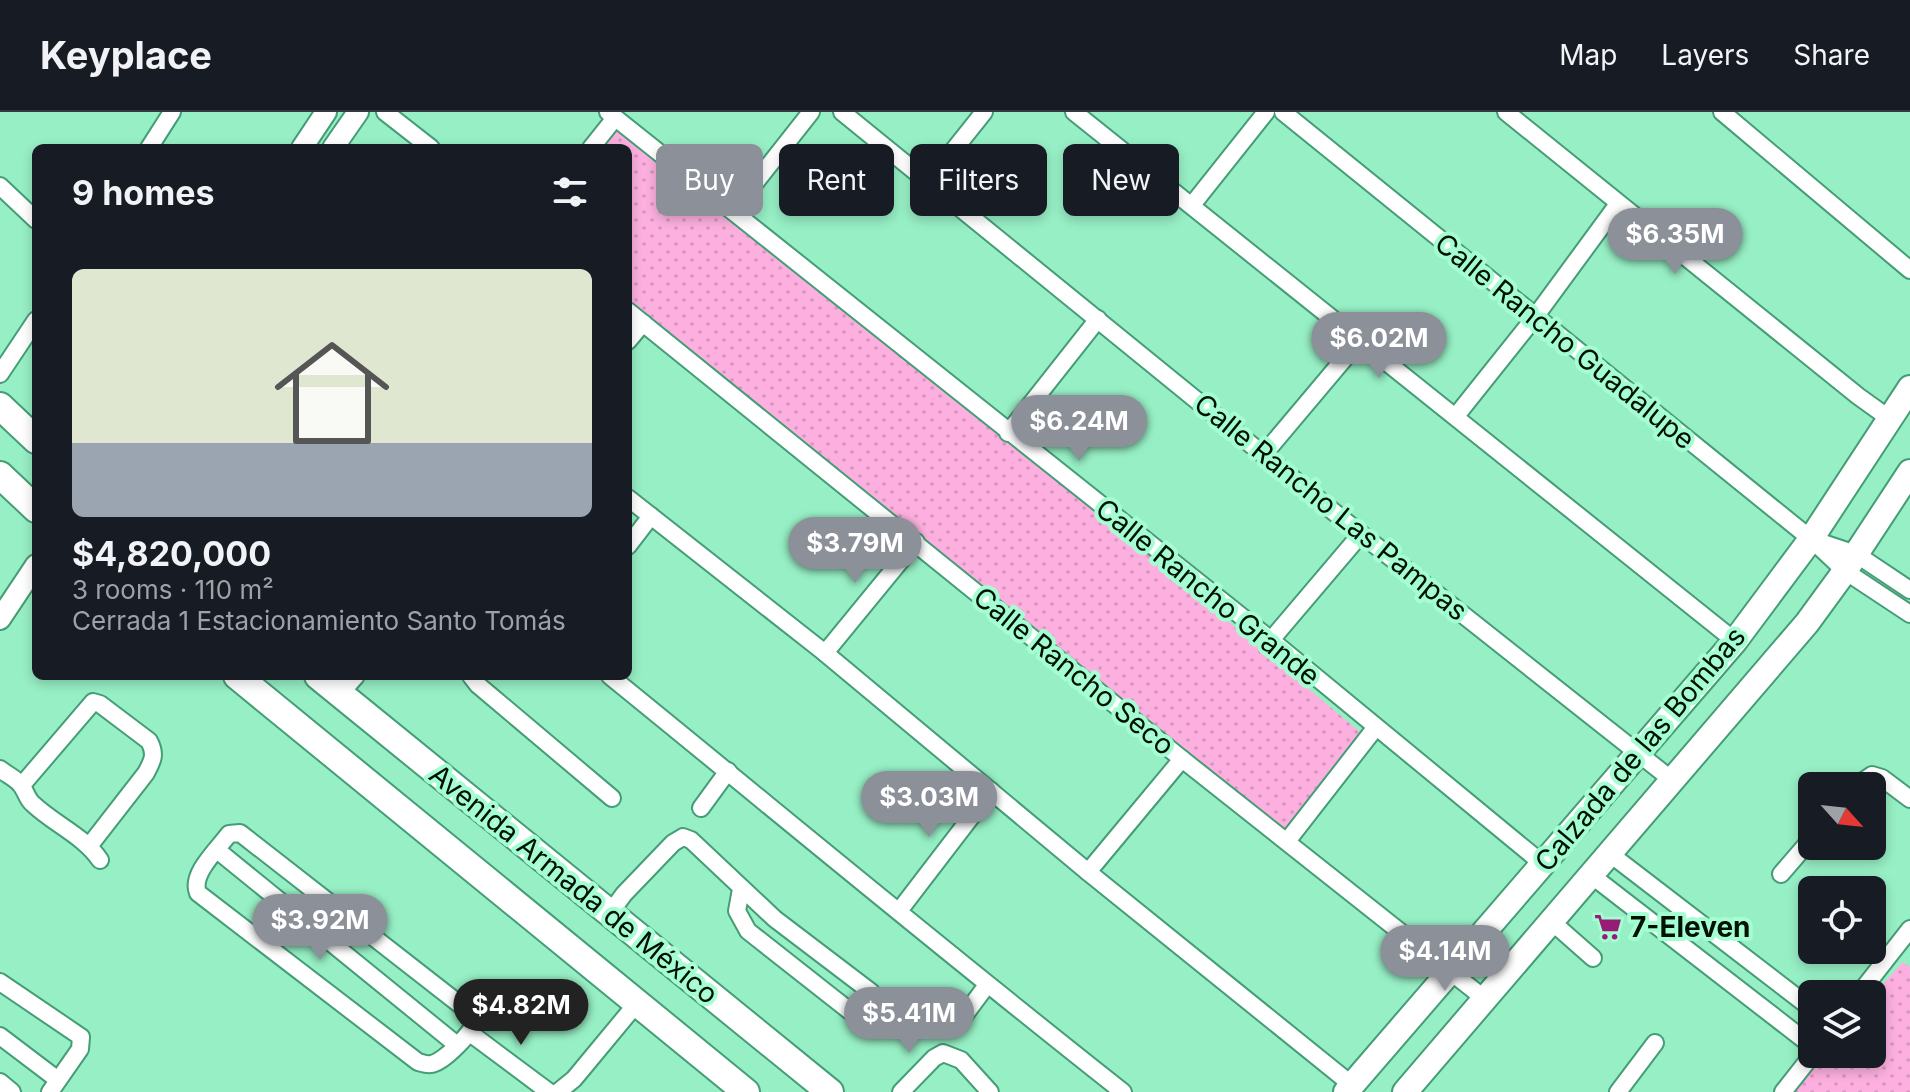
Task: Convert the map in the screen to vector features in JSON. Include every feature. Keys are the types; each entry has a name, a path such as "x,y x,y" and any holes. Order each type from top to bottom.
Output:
{"main road":[{"name":"Calzada de las Bombas","path":"1349,1089 1735,641 1811,539 1910,388"},
{"path":"0,406 32,436"},
{"name":"Calzada de las Bombas","path":"1405,1092 1807,623 1910,472"},
{"path":"0,475 32,505"},
{"name":"Avenida Armada de México","path":"242,680 746,1092"},
{"name":"Avenida Armada de México","path":"348,685 610,913 830,1092"}],"street":[{"path":"152,144 172,112"},
{"path":"310,144 326,112"},
{"path":"336,144 358,112"},
{"path":"385,112 426,144"},
{"path":"763,173 811,112"},
{"name":"Calle Rancho Las Pampas","path":"842,112 910,166"},
{"path":"958,144 984,112"},
{"path":"1074,112 1735,641"},
{"path":"1192,205 1266,112"},
{"name":"Calle Rancho Guadalupe","path":"1283,112 1811,539"},
{"path":"1506,112 1890,419"},
{"path":"1722,112 1910,270"},
{"path":"594,144 612,115"},
{"name":"Calle Rancho Grande","path":"612,115 656,150"},
{"path":"0,186 32,216"},
{"path":"1456,416 1535,317 1618,204"},
{"name":"Calle Rancho Grande","path":"739,216 1271,640 1543,864"},
{"name":"Calle Rancho Las Pampas","path":"972,216 1361,534 1672,780"},
{"name":"Calle Rancho Seco","path":"632,314 1182,759 1485,999"},
{"path":"1008,433 1098,319"},
{"path":"632,336 643,323"},
{"path":"0,374 32,326"},
{"path":"1264,454 1360,340"},
{"path":"632,501 825,653 1349,1089"},
{"path":"632,541 651,516"},
{"path":"1271,640 1361,534"},
{"path":"1811,539 1850,563 1910,590"},
{"path":"825,653 916,542"},
{"path":"1850,563 1910,614"},
{"path":"0,619 32,571"},
{"path":"474,680 612,798"},
{"path":"615,680 987,985 1123,1092"},
{"path":"0,769 22,785 25,796 36,807 95,852 146,773 154,750 149,741 93,702 22,785"},
{"path":"1288,840 1376,727"},
{"path":"1088,872 1182,759"},
{"path":"701,808 728,771"},
{"path":"1886,781 1910,799"},
{"path":"899,911 991,791"},
{"path":"229,834 244,835 472,1014 476,1020 470,1033 433,1064 418,1062 198,893 195,889 196,879 217,850 229,834"},
{"path":"610,913 624,894 673,843 683,837 697,843 775,919 871,992 878,1007 869,1019 851,1012 748,931 737,911 741,889"},
{"path":"217,850 457,1045"},
{"path":"1609,853 1798,998"},
{"path":"1781,874 1798,854"},
{"path":"1591,875 1798,1035"},
{"path":"1551,921 1593,958"},
{"path":"1870,980 1910,929"},
{"path":"1709,966 1727,944"},
{"path":"1896,947 1910,959"},
{"path":"0,982 81,1037 80,1049 54,1086 0,1036"},
{"path":"958,1024 987,985"},
{"path":"558,1092 574,1079 637,1003"},
{"path":"470,1033 549,1092"},
{"path":"1618,1092 1655,1043"},
{"path":"901,1092 934,1058 943,1053 961,1060 990,1092"},
{"path":"1783,1092 1802,1068"},
{"path":"0,1082 12,1092"}],"shaded area":[{"path":"618,130 656,160 656,216 727,216 1006,435 1372,742 1294,840 632,306 632,144 606,144"},
{"path":"1903,962 1910,967 1910,1092 1793,1092 1811,1068 1886,1068 1886,981"}],"place":[{"name":"7-Eleven","path":"1608,927"}]}
